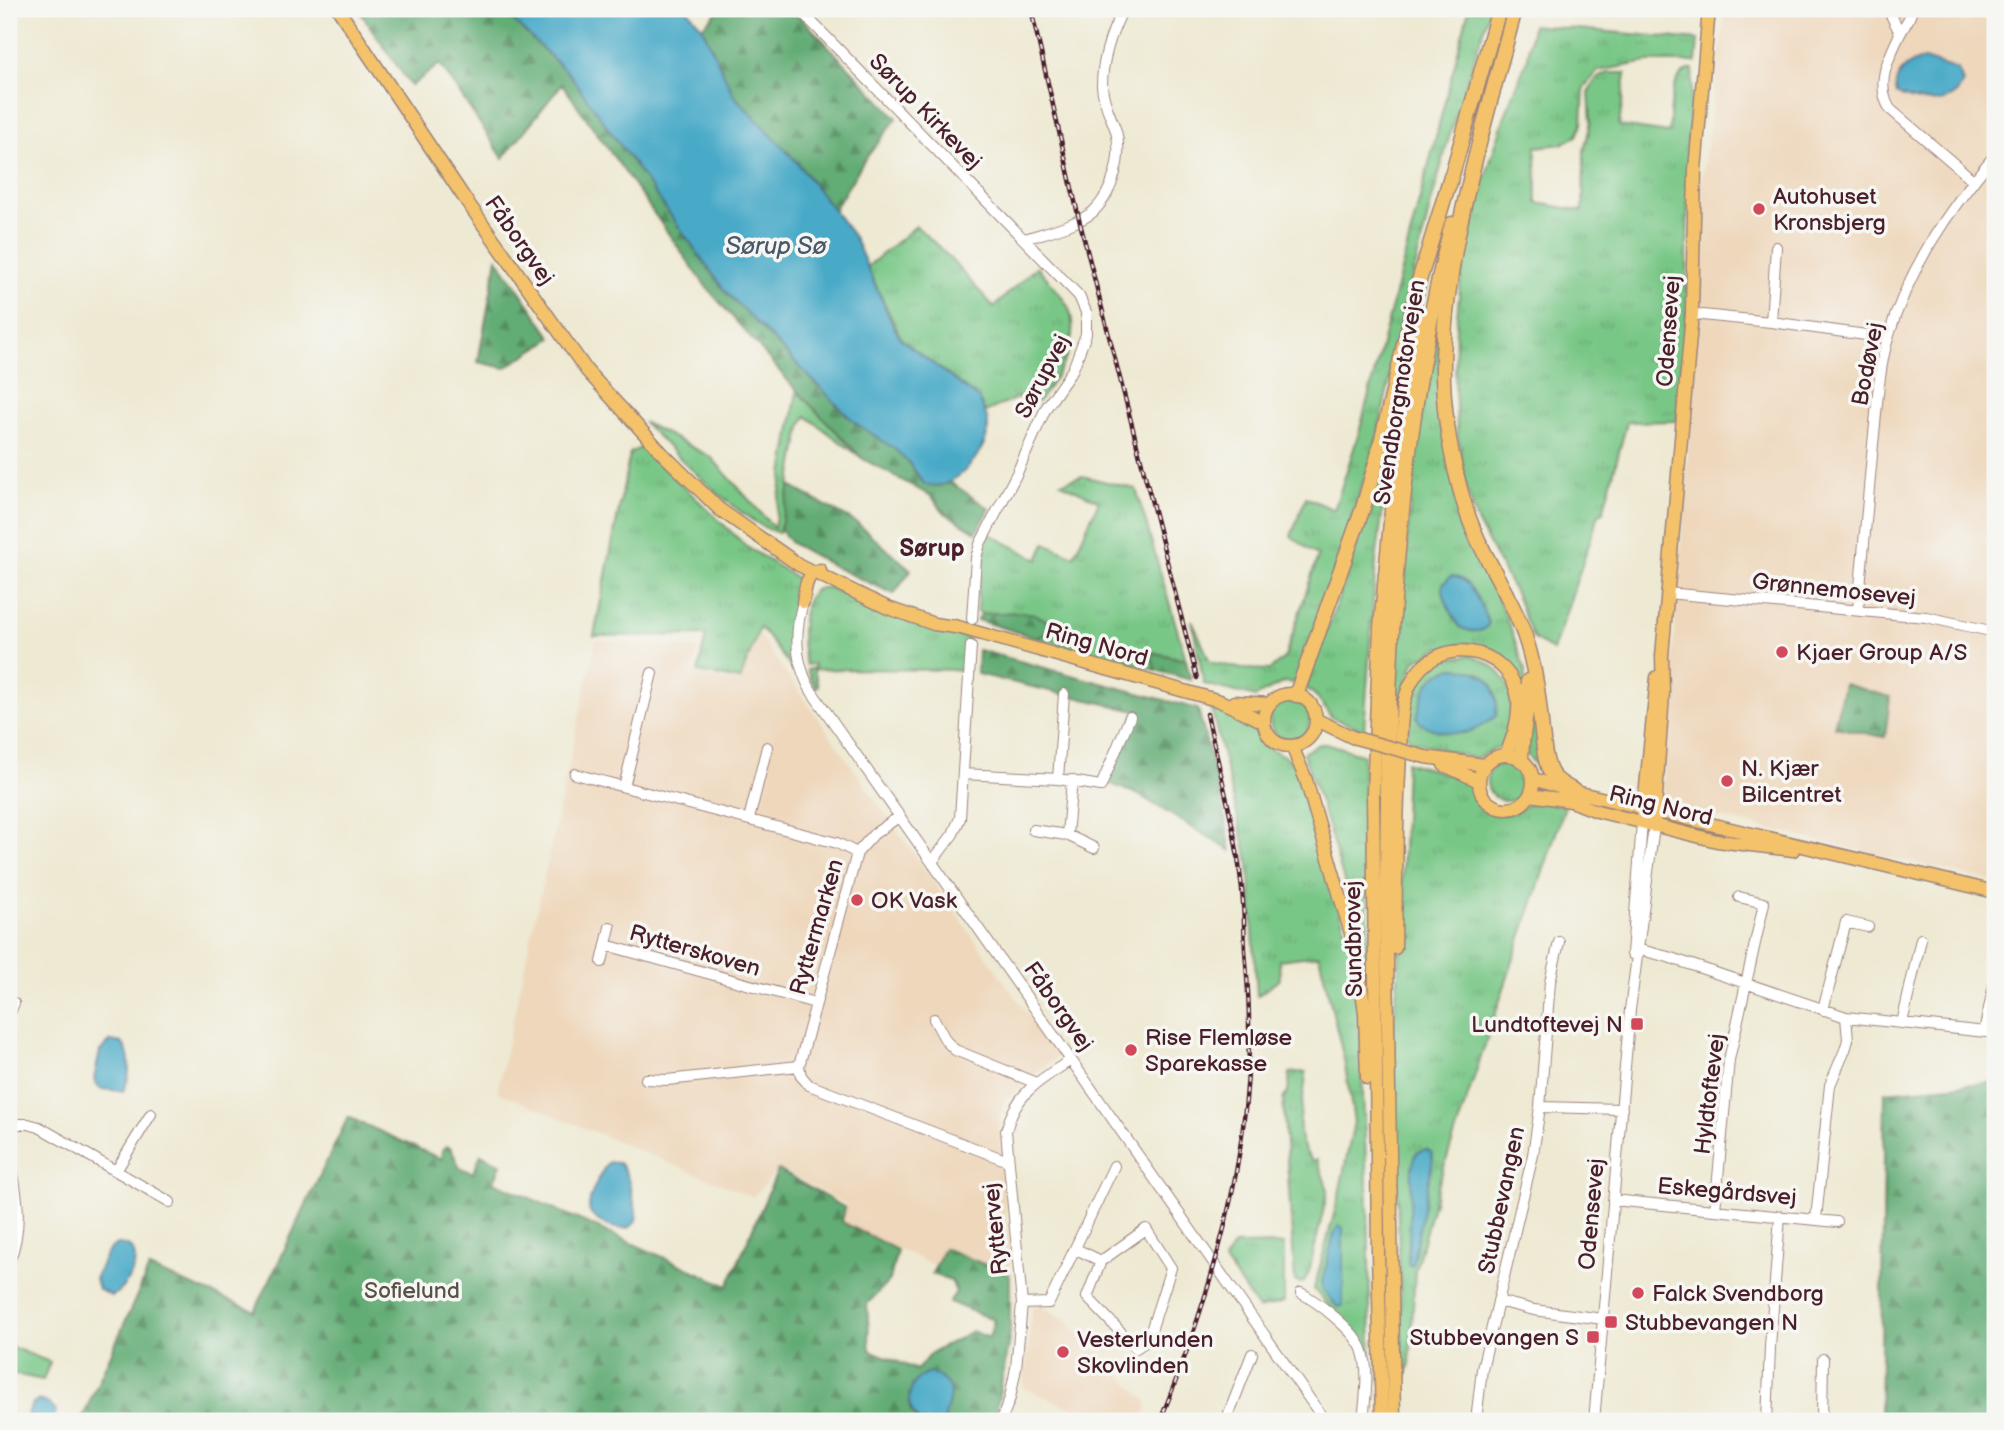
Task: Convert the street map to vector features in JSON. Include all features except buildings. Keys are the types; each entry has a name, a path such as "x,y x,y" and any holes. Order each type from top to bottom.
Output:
{"highway":[{"name":"Svendborgmotorvejen","path":"1396,458 1418,325 1451,176 1499,9"},
{"name":"Svendborgmotorvejen","path":"1387,792 1387,716 1399,546 1418,399 1447,244 1479,121 1514,9"},
{"path":"1514,9 1454,258 1444,340 1445,412 1453,464 1473,531 1518,633 1526,665 1529,693 1521,760"},
{"path":"1296,695 1363,508 1378,456 1419,281 1451,176"},
{"path":"1493,573 1519,619 1528,643 1550,773 1574,797"}],"main road":[{"name":"Fåborgvej","path":"338,9 463,196 587,371 634,425 747,537 806,576 816,575"},
{"name":"Odensevej","path":"1649,816 1663,693 1662,656 1692,314 1695,170 1709,9"},
{"name":"Sundbrovej","path":"1382,1421 1373,794 1380,627 1396,458"},
{"name":"Fåborgvej","path":"689,478 816,575"},
{"path":"803,602 816,575"},
{"name":"Ring Nord","path":"816,575 961,628 1220,701 1269,704"},
{"path":"1388,1010 1394,979 1402,723 1411,683 1429,661 1448,652 1473,651 1485,655 1503,669 1513,682 1518,704 1514,733 1506,755"},
{"name":"Odensevej","path":"1649,816 1651,724 1654,692 1662,656"},
{"path":"1296,695 1310,704 1315,726 1305,742 1292,746 1283,745 1267,732 1265,713 1269,704 1280,696 1296,695"},
{"name":"Ring Nord","path":"1220,701 1264,722"},
{"path":"1315,726 1424,757 1479,781"},
{"path":"1292,746 1306,780 1357,954 1365,1013 1378,1253"},
{"path":"1506,755 1521,760 1527,765 1533,779 1531,795 1519,807 1495,807 1483,796 1479,781 1485,765 1499,756 1506,755"},
{"path":"1424,757 1485,765"},
{"name":"Ring Nord","path":"1533,779 1574,797 1649,816 1740,845 1825,853"},
{"name":"Sundbrovej","path":"1387,792 1394,1421"},
{"name":"Ring Nord","path":"1531,795 1574,797"},
{"name":"Ring Nord","path":"1649,816 1744,832 1995,892"}],"street":[{"name":"Sørup Kirkevej","path":"799,9 1025,239"},
{"path":"1025,239 1093,212 1113,179 1119,146 1107,111 1102,85 1110,43 1123,9"},
{"path":"1891,9 1891,15 1900,33"},
{"path":"1912,9 1884,74 1884,99 1890,109 1973,180"},
{"name":"Bodøvej","path":"1858,609 1880,380 1888,338 1925,251 1973,180 1995,155"},
{"name":"Sørupvej","path":"972,619 976,558 980,544 1017,473 1046,408 1073,369 1086,334 1086,312 1079,296 1025,239"},
{"path":"1771,322 1776,247"},
{"path":"1692,314 1888,338"},
{"name":"Grønnemosevej","path":"1667,593 1926,617 1995,632"},
{"name":"Fåborgvej","path":"803,602 797,626 797,644 807,681 1325,1421"},
{"path":"932,862 953,834 960,818 971,646"},
{"path":"624,787 652,673"},
{"path":"1058,779 1064,694"},
{"path":"963,774 1072,780 1101,786 1130,717"},
{"path":"749,819 767,747"},
{"path":"575,774 837,843 858,853"},
{"path":"1067,835 1072,780"},
{"name":"Ryttermarken","path":"799,1066 858,853 874,834 900,816"},
{"name":"Odensevej","path":"1594,1421 1622,1109 1629,995 1644,907 1649,816"},
{"name":"Odensevej","path":"1636,949 1649,816"},
{"path":"1033,830 1067,835 1094,848"},
{"name":"Hyldtoftevej","path":"1715,1210 1729,1060 1764,903 1739,897"},
{"path":"1823,1010 1846,922 1868,927"},
{"name":"Rytterskoven","path":"602,962 610,927"},
{"path":"1902,1023 1922,939"},
{"name":"Stubbevangen","path":"1476,1421 1482,1369 1533,1155 1540,1107 1550,982 1559,942"},
{"name":"Rytterskoven","path":"606,945 815,1003"},
{"path":"1636,949 1846,1017 1995,1033"},
{"path":"1984,1032 1995,980"},
{"path":"9,1015 14,1003"},
{"path":"1816,1219 1830,1085 1848,1040 1846,1017"},
{"path":"934,1019 946,1041 955,1050 1036,1083"},
{"name":"Ryttervej","path":"1001,1421 1010,1398 1016,1368 1022,1304 1006,1131 1011,1112 1019,1099 1036,1083 1070,1060"},
{"path":"646,1079 667,1080 799,1066 801,1076 809,1085 1008,1161"},
{"name":"Stubbevangen","path":"1540,1107 1622,1109"},
{"path":"116,1171 151,1114"},
{"path":"9,1124 39,1127 170,1202"},
{"path":"9,1154 19,1201 19,1217 9,1262"},
{"path":"1022,1304 1049,1303 1114,1166"},
{"name":"Eskegårdsvej","path":"1613,1200 1838,1222"},
{"path":"1767,1421 1769,1347 1780,1216"},
{"path":"1146,1229 1171,1268 1148,1340 1136,1348 1087,1297 1101,1261 1146,1229"},
{"path":"1076,1249 1101,1261"},
{"path":"1301,1293 1317,1302 1340,1322 1361,1346 1366,1364 1363,1421"},
{"name":"Stubbevangen","path":"1498,1301 1534,1310 1603,1319"},
{"path":"1226,1421 1252,1354"},
{"path":"1822,1421 1823,1359"}],"shaded area":[{"path":"1726,9 1995,9 1995,882 1662,804 1699,305 1701,188"},
{"path":"759,635 1057,1056 1005,1100 999,1117 1010,1276 945,1246 933,1265 844,1223 847,1205 779,1168 753,1197 497,1092 596,640 698,649 692,674 740,683"},
{"name":"Vesterlunden Skovlinden","path":"1033,1306 1041,1306 1063,1318 1146,1400 1147,1408 1141,1421 1100,1421 1023,1387"}],"green space":[{"path":"358,9 501,9 570,75 725,291 854,422 895,449 909,463 918,478 938,486 950,482 990,509 976,532 945,513 931,496 863,459 797,391 707,288 562,84 503,158 440,64 411,86"},
{"path":"720,9 793,9 897,118 863,162 834,210 794,159 734,96 702,27"},
{"path":"1469,9 1490,9 1449,137 1430,207 1377,439 1322,610 1294,683 1284,682 1255,697 1204,684 1192,620 1210,662 1242,669 1270,670 1285,657 1318,556 1291,536 1306,497 1334,510 1359,433"},
{"path":"1532,25 1698,40 1696,62 1647,62 1598,71 1584,87 1582,124 1577,136 1561,144 1536,147 1537,203 1583,211 1584,151 1591,122 1589,91 1594,82 1609,73 1626,73 1619,126 1669,133 1675,86 1685,72 1693,69 1688,138 1687,307 1677,421 1627,422 1603,512 1599,514 1553,651 1533,638 1516,595 1477,521 1466,487 1457,432 1455,382 1461,275 1481,190 1528,57"},
{"path":"916,226 994,307 1037,266 1064,300 1070,311 1072,324 1069,348 1059,371 1038,402 1019,397 985,412 978,398 902,340 867,267"},
{"path":"497,258 552,338 505,368 478,362"},
{"path":"1438,310 1441,311 1439,362 1470,538 1510,626 1525,671 1525,700 1518,679 1502,658 1468,643 1438,648 1414,662 1403,694 1394,736 1396,668 1414,461"},
{"path":"797,391 863,459 806,416 801,427 779,533 763,527 727,501 643,422 711,457 774,528"},
{"path":"1395,417 1376,561 1364,730 1332,718 1315,695 1306,688 1376,495"},
{"path":"642,447 747,547 800,580 792,626 796,674 760,627 740,680 698,672 706,635 594,636 630,453"},
{"path":"1082,476 1136,489 1186,660 1152,652 1155,670 1036,638 1060,628 1023,612 982,614 977,611 980,553 988,533 1038,560 1045,543 1074,556 1099,501 1061,483"},
{"path":"790,486 857,523 911,570 894,594 791,543 780,529"},
{"path":"828,587 893,615 969,639 967,670 814,669 818,686 815,688 807,670 814,668 814,664 806,665 804,657 802,624 811,594 817,589"},
{"path":"982,614 1035,614 1060,628 1036,638 977,620"},
{"path":"978,650 1198,709 1222,802 1231,851 1137,794 1108,783 1136,711 977,674"},
{"path":"1151,652 1186,660 1191,680 1155,670"},
{"path":"1470,655 1485,661 1496,670 1509,691 1510,717 1502,746 1475,759 1409,740 1409,709 1419,679 1437,662"},
{"path":"1844,684 1890,697 1885,737 1834,727"},
{"path":"1533,697 1552,780 1541,776 1537,766 1527,755"},
{"path":"1290,700 1298,701 1304,706 1309,712 1309,728 1304,734 1298,739 1290,740 1282,739 1276,734 1271,728 1270,720 1271,712 1276,706 1282,701"},
{"path":"1211,707 1248,720 1263,745 1295,762 1346,933 1358,984 1368,1206 1371,1353 1314,1289 1338,1199 1354,1122 1344,1059 1319,955 1279,960 1280,979 1257,996 1249,864"},
{"path":"1319,744 1330,744 1363,755 1370,999 1342,874 1303,753"},
{"path":"1507,761 1515,762 1521,767 1526,773 1526,789 1521,795 1515,800 1507,801 1499,800 1493,795 1488,789 1487,781 1488,773 1493,767 1499,762"},
{"path":"1406,762 1473,782 1478,799 1496,813 1510,814 1535,801 1565,806 1440,1179 1415,1271 1410,1363 1403,1386 1394,1016 1399,965"},
{"path":"1306,1072 1300,1118 1301,1140 1312,1161 1317,1159 1328,1190 1309,1272 1301,1283 1295,1281 1283,1099 1288,1092 1290,1073"},
{"path":"1995,1082 1995,1421 1880,1421 1885,1092"},
{"name":"Sofielund","path":"348,1117 441,1159 442,1150 446,1146 451,1148 459,1167 473,1173 481,1154 501,1164 494,1182 728,1286 778,1170 845,1208 842,1222 897,1250 890,1280 867,1304 870,1350 917,1370 930,1354 972,1331 989,1338 994,1320 949,1302 956,1292 951,1280 932,1274 944,1248 1010,1275 1010,1334 992,1421 944,1421 950,1394 924,1374 912,1386 910,1410 919,1421 81,1421 149,1268 255,1311"},
{"path":"1284,1244 1284,1302 1258,1309 1224,1260 1234,1245"},
{"path":"9,1346 50,1362 43,1380 9,1373"}],"water":[{"name":"Sørup Sø","path":"501,9 687,9 702,27 734,96 794,159 854,237 902,340 978,398 987,418 987,434 979,452 966,469 942,485 925,485 895,449 854,422 725,291 570,75"},
{"path":"1924,59 1958,70 1963,82 1952,97 1934,102 1914,100 1897,94 1896,81 1902,71 1912,63"},
{"path":"1451,576 1465,582 1475,594 1489,623 1480,631 1459,627 1443,590 1443,584"},
{"path":"1453,668 1483,675 1489,680 1496,695 1496,716 1468,732 1436,730 1422,725 1417,718 1431,680"},
{"path":"111,1041 122,1043 128,1054 129,1073 123,1091 100,1089 94,1079 100,1051"},
{"path":"1426,1149 1431,1152 1433,1159 1412,1266 1408,1264 1412,1167 1416,1153"},
{"path":"609,1162 619,1163 630,1185 637,1218 633,1225 627,1228 606,1225 590,1212 592,1193"},
{"path":"1339,1225 1343,1228 1343,1306 1337,1307 1323,1290 1322,1282 1334,1233"},
{"path":"118,1244 128,1246 133,1251 134,1267 125,1284 112,1296 98,1289 95,1279 107,1254"},
{"path":"929,1372 944,1381 950,1391 944,1421 919,1421 911,1408 909,1395 913,1385"},
{"path":"39,1400 48,1403 56,1411 52,1421 33,1421 28,1414 32,1404"}],"railway":[{"path":"1031,9 1079,219 1197,678"},
{"path":"1160,1421 1196,1325 1224,1227 1243,1127 1248,1076 1249,1005 1242,889 1231,818 1207,714"}],"place":[{"name":"Autohuset Kronsbjerg","path":"1759,209"},
{"name":"Kjaer Group A/S","path":"1782,652"},
{"name":"N. Kjær Bilcentret","path":"1727,781"},
{"name":"OK Vask","path":"857,900"},
{"name":"Lundtoftevej N","path":"1637,1024"},
{"name":"Rise Flemløse Sparekasse","path":"1131,1050"},
{"name":"Falck Svendborg","path":"1638,1293"},
{"name":"Stubbevangen N","path":"1611,1322"},
{"name":"Stubbevangen S","path":"1593,1337"},
{"name":"Vesterlunden Skovlinden","path":"1063,1352"}],"district":[{"name":"Sørup","path":"932,548"}]}
